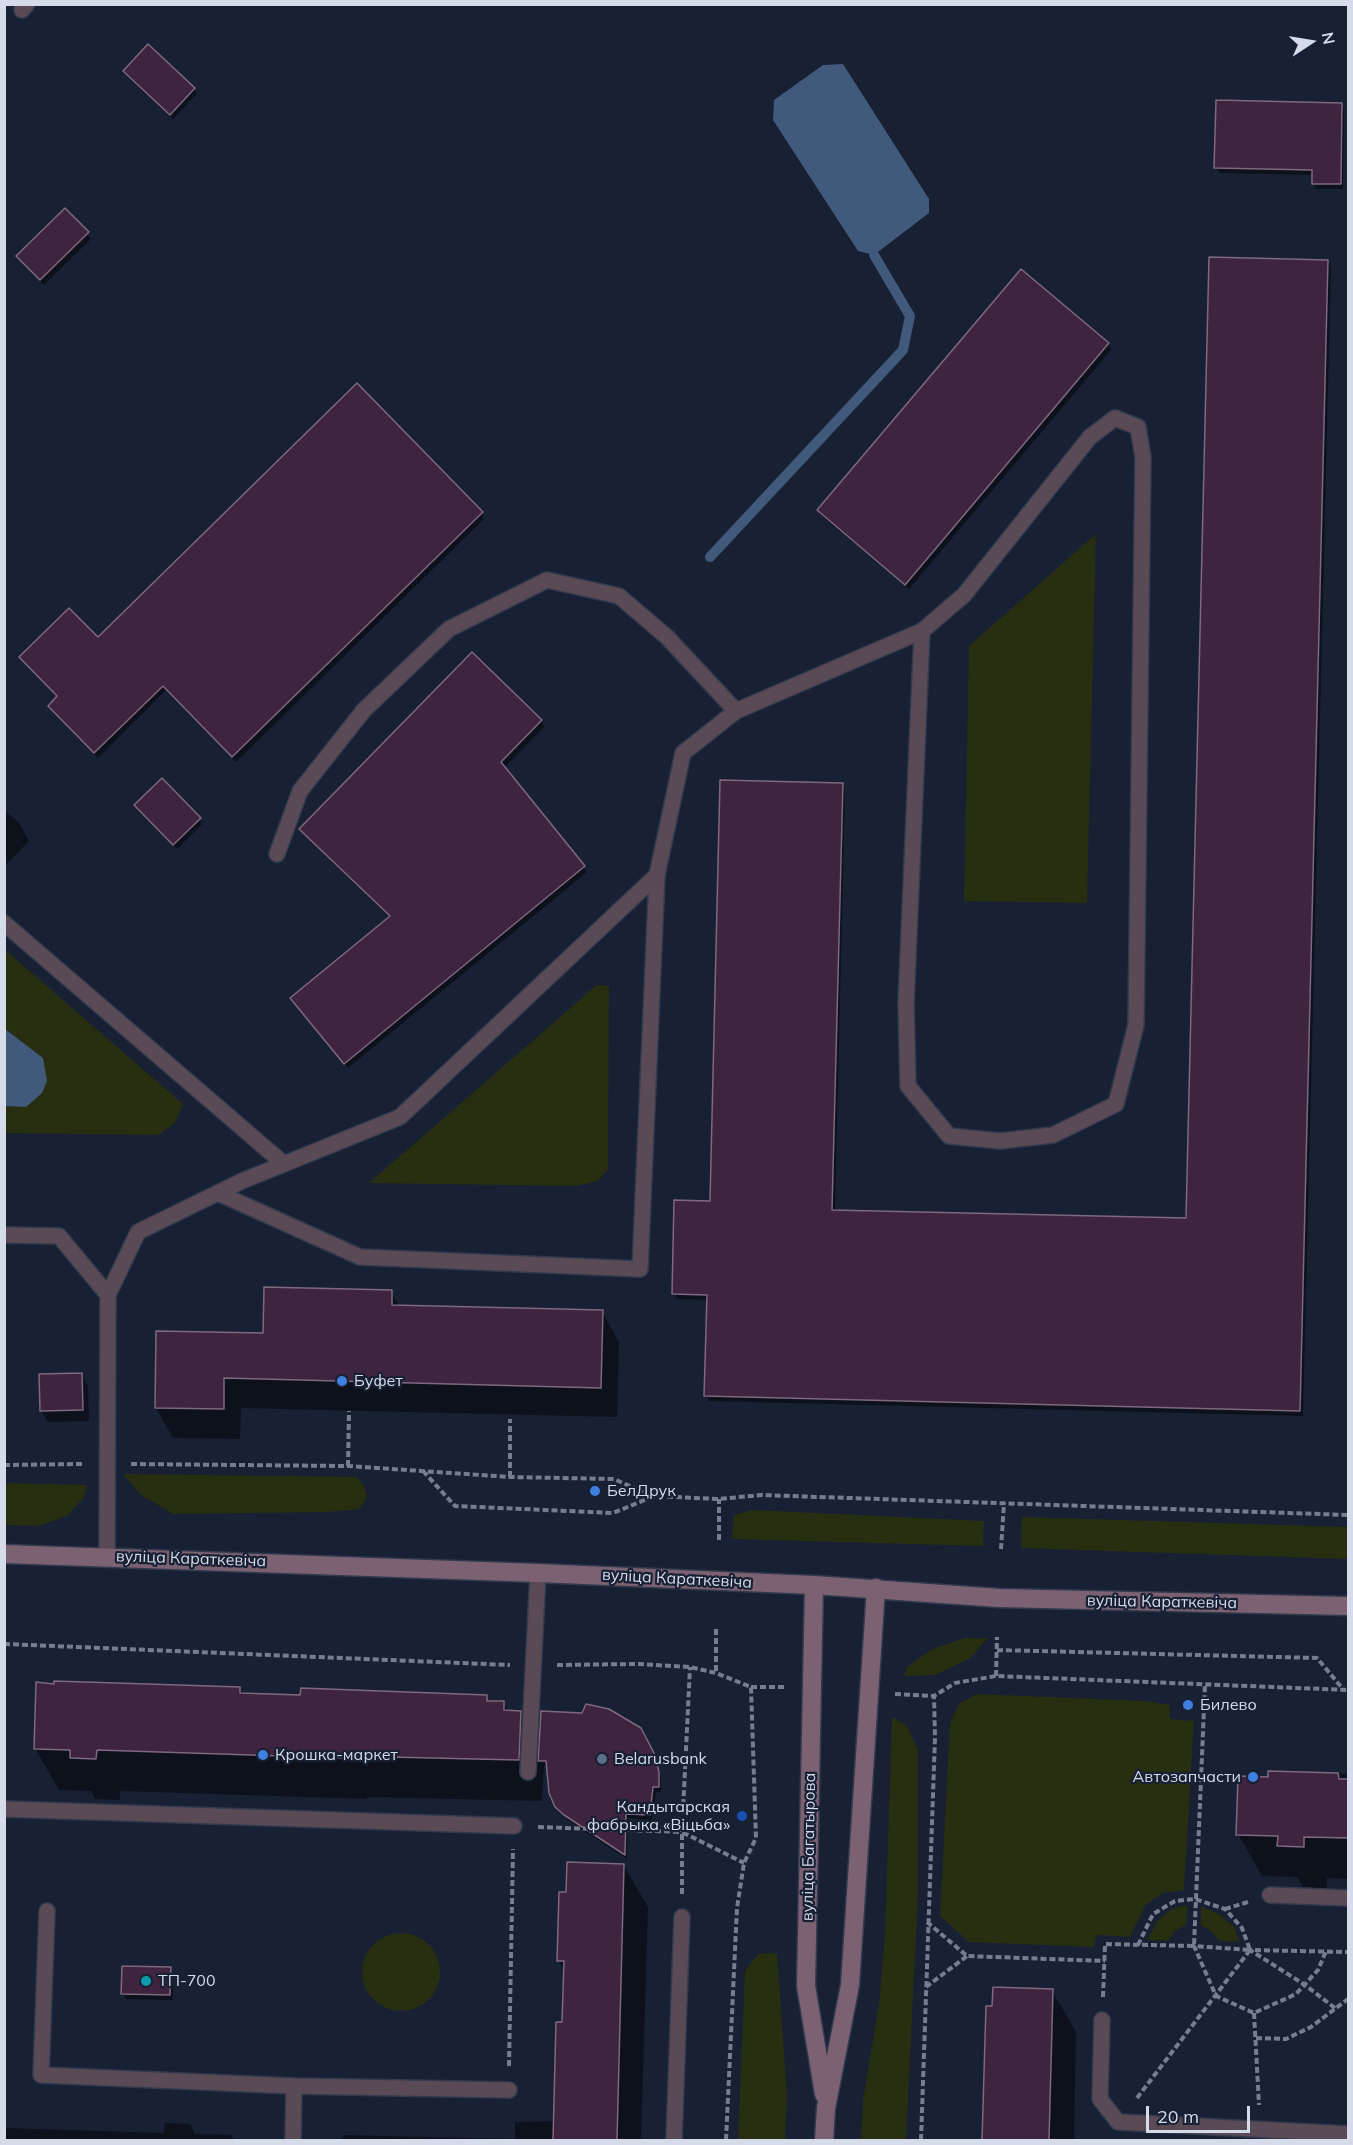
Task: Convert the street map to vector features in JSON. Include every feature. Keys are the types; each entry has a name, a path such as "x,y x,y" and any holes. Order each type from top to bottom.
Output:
{"street":[{"name":"вуліца Караткевіча","path":"4,1554 107,1556 814,1585 999,1598 1348,1606"},
{"name":"вуліца Багатырова","path":"814,1585 806,1986 826,2108"},
{"name":"вуліца Багатырова","path":"824,2140 826,2108 850,1985 876,1588"}],"lane":[{"path":"218,1193 360,1257 640,1269 657,875 683,753 736,711 922,631 964,594 1090,436 1115,418 1138,427 1143,469 1136,1025 1116,1104 1053,1135 1000,1140 949,1136 908,1086 906,1003 922,631"},
{"path":"276,854 300,791 364,710 448,629 547,580 620,596 667,637 736,711"},
{"path":"107,1556 108,1294 138,1232 284,1164 400,1117 657,875"},
{"path":"4,923 284,1164"},
{"path":"4,1235 59,1236 108,1294"},
{"path":"528,1772 538,1573"},
{"path":"4,1809 514,1826"},
{"path":"1270,1895 1348,1898"},
{"path":"46,1911 41,2075 294,2086 509,2090"},
{"path":"674,2140 682,1917"},
{"path":"1102,2020 1100,2099 1118,2122 1348,2134"},
{"path":"293,2140 294,2086"}],"path":[{"path":"348,1466 349,1411"},
{"path":"510,1419 510,1477"},
{"path":"4,1465 348,1466 510,1477 614,1479 652,1496 719,1499 761,1495 1348,1515"},
{"path":"423,1471 455,1506 613,1513 652,1496"},
{"path":"719,1499 719,1540"},
{"path":"1002,1549 1004,1503"},
{"path":"716,1629 716,1673"},
{"path":"996,1676 997,1637"},
{"path":"997,1650 1317,1658 1346,1690"},
{"path":"682,1917 682,1832 690,1667"},
{"path":"892,1694 934,1696 955,1683 996,1676 1346,1690"},
{"path":"1205,1684 1194,1946 1216,1996 1254,2013 1296,1994 1318,1970 1326,1951"},
{"path":"751,1687 784,1687"},
{"path":"921,2140 935,1737 934,1696"},
{"path":"509,2090 514,1826 682,1832 744,1863"},
{"path":"1138,1945 1153,1914 1175,1901 1195,1899 1225,1909 1242,1928 1250,1950 1305,1985 1335,2008"},
{"path":"927,1922 967,1956 1105,1961"},
{"path":"1102,2020 1105,1944 1348,1952"},
{"path":"1118,2122 1250,1950"},
{"path":"926,1987 967,1956"},
{"path":"1256,2038 1286,2039 1311,2027 1348,1999"},
{"path":"1254,2013 1260,2129"}],"green space":[{"path":"1096,534 1087,903 964,901 969,646"},
{"path":"4,949 183,1104 175,1123 158,1135 5,1133 5,1106 26,1106 43,1058 5,1029"},
{"path":"597,985 609,986 608,1169 598,1181 575,1186 369,1183"},
{"path":"123,1474 357,1477 364,1486 367,1497 359,1509 328,1512 173,1514 140,1494"},
{"path":"5,1483 87,1485 84,1497 67,1516 38,1526 5,1525"},
{"path":"752,1510 984,1521 983,1546 732,1539 734,1515"},
{"path":"1022,1517 1348,1527 1348,1559 1021,1548"},
{"path":"965,1638 988,1638 969,1659 935,1675 904,1676 907,1667 932,1649"},
{"path":"977,1694 1144,1701 1170,1705 1170,1719 1194,1721 1184,1890 1162,1893 1145,1906 1130,1937 1097,1935 1094,1947 969,1942 940,1916 950,1723 959,1704"},
{"path":"892,1717 907,1726 918,1750 918,1894 906,2140 861,2140 863,2100 879,2004 885,1933"},
{"path":"1187,1905 1186,1925 1175,1931 1168,1941 1147,1940 1158,1920 1172,1909"},
{"path":"1201,1906 1220,1915 1234,1927 1240,1942 1220,1941 1211,1931 1201,1925"},
{"path":"401,1933 416,1936 429,1944 437,1957 440,1972 437,1987 429,2000 416,2008 401,2011 386,2008 373,2000 365,1987 362,1972 365,1957 373,1944 386,1936"},
{"path":"777,1953 787,2096 785,2140 738,2140 745,1971 758,1954"}],"water":[{"path":"843,64 929,199 929,213 874,255 858,251 773,120 774,100 823,65"},
{"path":"5,1029 43,1058 47,1081 42,1093 26,1107 5,1106"}],"building":[{"path":"148,44 195,88 170,115 123,71"},
{"path":"1216,100 1342,103 1341,184 1312,184 1312,170 1214,168"},
{"path":"65,208 89,232 40,280 16,256"},
{"path":"1209,257 1328,260 1300,1411 704,1396 707,1295 672,1294 674,1200 710,1201 720,780 843,783 832,1210 1186,1218"},
{"path":"1021,269 1109,343 905,585 817,510"},
{"path":"357,383 483,512 232,757 163,686 94,753 48,706 57,696 19,657 69,608 98,637"},
{"path":"472,652 542,720 501,762 585,866 344,1064 290,998 390,916 299,829"},
{"path":"162,778 201,818 173,845 134,805"},
{"path":"264,1287 392,1290 392,1305 603,1310 601,1388 224,1378 224,1409 155,1408 156,1331 263,1333"},
{"path":"82,1373 83,1410 40,1411 39,1374"},
{"path":"54,1681 240,1687 240,1693 300,1695 301,1688 487,1695 487,1701 504,1701 504,1710 521,1711 519,1760 344,1756 344,1758 97,1750 96,1759 70,1758 70,1750 34,1749 36,1682 54,1684"},
{"name":"Belarusbank","path":"586,1704 609,1709 641,1728 654,1753 659,1772 659,1787 653,1787 650,1815 626,1814 625,1855 555,1807 549,1793 546,1761 538,1761 541,1711 582,1713"},
{"path":"1268,1771 1338,1773 1339,1779 1348,1779 1348,1838 1304,1837 1304,1847 1277,1846 1278,1836 1236,1835 1238,1776 1268,1777"},
{"path":"567,1862 624,1864 617,2140 553,2140 556,2022 562,2022 564,1961 557,1961 559,1892 566,1892"},
{"name":"ТП-700","path":"122,1966 171,1967 170,1995 121,1994"},
{"path":"993,1987 1053,1989 1049,2140 982,2140 986,2006 992,2006"}],"waterway":[{"path":"710,557 903,350 910,316 874,255"}],"place":[{"name":"Буфет","path":"342,1381"},
{"name":"БелДрук","path":"595,1491"},
{"name":"Билево","path":"1188,1705"},
{"name":"Крошка-маркет","path":"263,1755"},
{"name":"Belarusbank","path":"602,1759"},
{"name":"Автозапчасти","path":"1253,1777"},
{"name":"Кандытарская фабрыка «Віцьба»","path":"742,1816"},
{"name":"ТП-700","path":"146,1981"}]}
